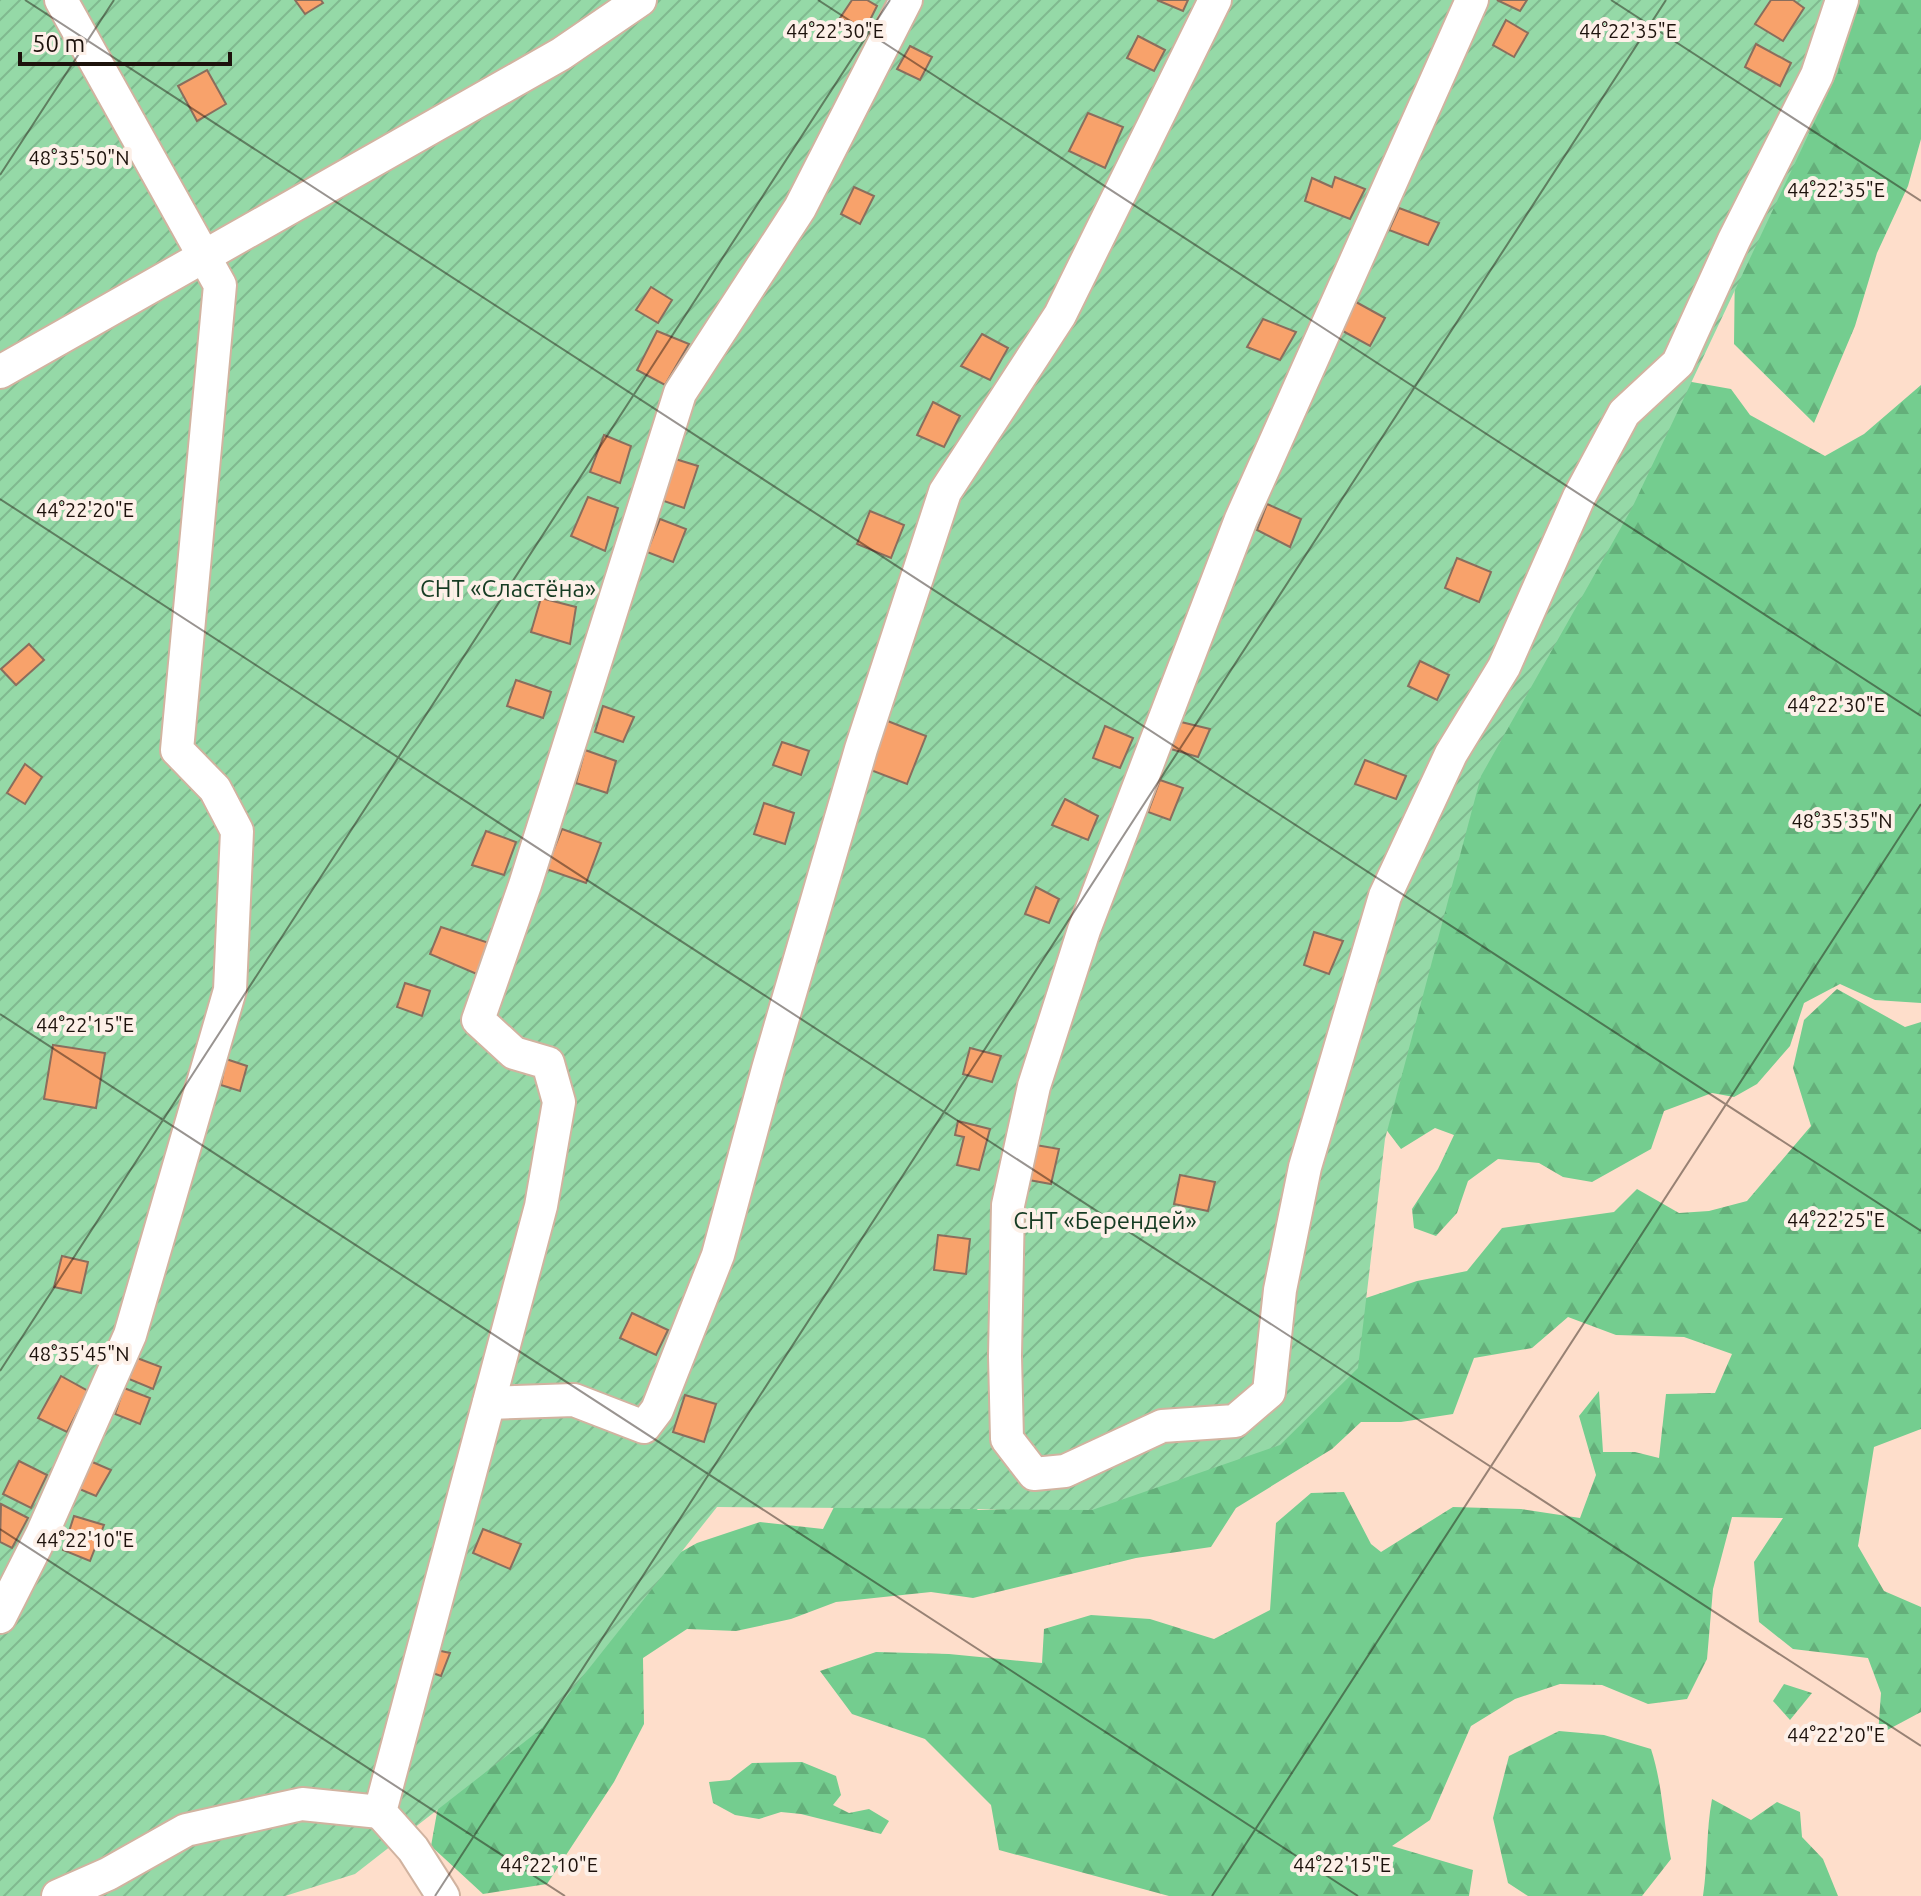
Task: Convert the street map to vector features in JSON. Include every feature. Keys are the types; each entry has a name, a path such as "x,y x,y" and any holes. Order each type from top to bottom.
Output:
{"street":[{"path":"0,1617 42,1534 130,1335 230,990 237,831 215,789 177,750 220,285 61,0"},
{"path":"0,372 561,54 640,0"},
{"path":"380,1812 541,1206 559,1102 548,1063 514,1053 478,1020 525,885 680,393 800,208 906,0"},
{"path":"489,1403 574,1400 644,1427 657,1410 718,1255 768,1069 861,749 945,492 1060,315 1215,0"},
{"path":"1472,0 1241,519 1084,930 1034,1086 1008,1205 1005,1356 1007,1439 1034,1474 1065,1471 1162,1426 1235,1421 1269,1392 1280,1290 1305,1167 1385,896 1451,754 1504,667 1579,497 1624,413 1678,363 1734,240 1817,75 1842,0"},
{"path":"58,1896 108,1874 186,1830 302,1804 380,1812 413,1849 443,1896"}],"green space":[{"name":"СНТ «Сластёна»","path":"0,0 1852,0 1838,72 1632,508 1481,776 1385,1139 1358,1368 1280,1445 1092,1510 717,1507 541,1729 355,1874 285,1896 0,1896"},
{"path":"1831,0 1921,0 1921,139 1908,186 1877,253 1855,326 1814,423 1734,344 1735,261"},
{"path":"1675,379 1731,389 1750,415 1825,456 1864,434 1921,385 1921,1003 1875,1000 1840,984 1804,1003 1790,1046 1757,1084 1734,1097 1712,1093 1664,1111 1651,1149 1592,1182 1563,1177 1539,1163 1498,1159 1468,1181 1457,1213 1436,1236 1414,1228 1412,1209 1438,1169 1454,1135 1435,1128 1401,1149 1359,1094 1352,1034"},
{"path":"1837,989 1905,1027 1921,1022 1921,1429 1874,1447 1858,1546 1884,1591 1921,1607 1921,1712 1878,1735 1881,1693 1868,1658 1793,1649 1759,1622 1754,1562 1783,1518 1732,1517 1713,1589 1707,1659 1687,1699 1648,1704 1602,1685 1560,1684 1515,1699 1471,1726 1430,1820 1392,1846 1473,1870 1469,1896 1169,1896 999,1850 991,1805 925,1739 852,1714 820,1671 876,1652 949,1654 1042,1663 1044,1629 1091,1615 1150,1619 1214,1639 1270,1610 1276,1523 1311,1493 1344,1492 1371,1544 1381,1552 1453,1507 1521,1509 1580,1518 1596,1475 1579,1416 1599,1391 1603,1452 1635,1452 1659,1458 1666,1394 1715,1393 1732,1354 1684,1337 1616,1335 1568,1317 1532,1348 1474,1358 1453,1414 1401,1422 1361,1422 1332,1449 1236,1508 1211,1547 1136,1558 973,1598 931,1592 836,1602 791,1619 736,1631 687,1629 643,1658 644,1724 614,1782 547,1884 483,1894 431,1846 441,1790 672,1557 697,1543 760,1522 823,1529 841,1493 945,1488 978,1510 1036,1508 1327,1311 1417,1281 1467,1271 1502,1228 1614,1212 1637,1189 1679,1213 1709,1211 1747,1201 1811,1126 1793,1068 1804,1020"},
{"path":"1784,1684 1812,1693 1790,1720 1773,1701"},
{"path":"1559,1731 1604,1735 1651,1749 1671,1859 1642,1896 1528,1896 1508,1883 1493,1818 1509,1756"},
{"path":"802,1762 836,1776 841,1795 833,1805 849,1813 869,1809 889,1821 881,1834 801,1814 781,1812 759,1819 735,1815 713,1803 709,1782 730,1780 752,1763"},
{"path":"1712,1799 1751,1820 1777,1802 1800,1812 1802,1837 1823,1859 1838,1896 1703,1896"}],"building":[{"path":"295,0 321,0 323,3 305,14"},
{"path":"852,0 867,0 877,6 864,32 840,18"},
{"path":"1157,0 1188,0 1183,11"},
{"path":"1497,0 1527,0 1520,11"},
{"path":"1771,0 1793,0 1804,8 1783,41 1755,24"},
{"path":"1506,20 1528,33 1514,57 1493,45"},
{"path":"1138,36 1165,50 1154,71 1127,58"},
{"path":"1756,44 1791,63 1780,86 1745,67"},
{"path":"910,46 932,57 920,80 897,69"},
{"path":"207,70 226,104 197,121 178,86"},
{"path":"1088,113 1123,127 1105,168 1069,151"},
{"path":"1335,177 1365,189 1350,219 1305,201 1312,178 1332,187"},
{"path":"854,187 874,196 860,224 841,214"},
{"path":"1399,208 1439,223 1428,245 1389,230"},
{"path":"651,287 672,300 658,323 636,310"},
{"path":"1356,302 1385,318 1370,346 1341,330"},
{"path":"1263,319 1296,332 1280,360 1247,347"},
{"path":"657,331 689,344 665,385 637,370"},
{"path":"982,334 1008,348 990,380 961,366"},
{"path":"933,402 960,416 944,447 917,435"},
{"path":"604,435 631,446 620,483 590,472"},
{"path":"672,458 698,466 684,508 658,499"},
{"path":"588,497 618,508 605,551 571,536"},
{"path":"1267,504 1301,519 1290,547 1257,530"},
{"path":"870,511 904,525 891,558 857,544"},
{"path":"660,519 686,529 673,562 647,552"},
{"path":"1457,558 1491,572 1479,602 1445,588"},
{"path":"541,598 576,607 570,644 531,632"},
{"path":"29,644 44,660 16,685 1,669"},
{"path":"1420,661 1449,675 1437,700 1408,686"},
{"path":"516,680 551,692 543,718 507,706"},
{"path":"603,706 634,717 623,742 595,732"},
{"path":"885,720 926,736 907,784 868,769"},
{"path":"1181,722 1210,729 1198,757 1171,749"},
{"path":"1105,726 1133,738 1120,768 1093,758"},
{"path":"782,742 809,751 801,775 773,765"},
{"path":"585,750 616,761 607,793 576,783"},
{"path":"1365,760 1406,776 1396,799 1355,784"},
{"path":"25,764 42,777 25,804 7,793"},
{"path":"1160,780 1183,788 1170,820 1148,812"},
{"path":"1065,799 1098,816 1088,840 1052,825"},
{"path":"764,803 794,813 785,844 754,834"},
{"path":"562,829 601,843 586,883 546,869"},
{"path":"486,831 516,842 504,875 472,865"},
{"path":"1036,887 1059,899 1049,923 1025,914"},
{"path":"441,927 492,944 479,975 430,954"},
{"path":"1314,932 1343,941 1329,974 1304,965"},
{"path":"405,983 430,991 422,1016 397,1007"},
{"path":"53,1045 105,1053 96,1108 44,1099"},
{"path":"970,1048 1001,1056 992,1082 963,1074"},
{"path":"226,1059 247,1066 240,1091 221,1085"},
{"path":"958,1121 990,1129 979,1170 957,1165 964,1137 955,1135"},
{"path":"1030,1144 1059,1149 1051,1184 1023,1179"},
{"path":"1180,1175 1215,1182 1208,1211 1174,1204"},
{"path":"938,1235 970,1239 966,1274 934,1270"},
{"path":"62,1256 88,1262 81,1293 54,1287"},
{"path":"632,1313 668,1330 656,1355 620,1338"},
{"path":"137,1358 161,1367 153,1389 129,1379"},
{"path":"61,1376 88,1391 67,1432 38,1418"},
{"path":"124,1388 150,1398 140,1424 115,1414"},
{"path":"685,1395 716,1404 704,1442 673,1432"},
{"path":"19,1461 47,1475 31,1508 3,1494"},
{"path":"90,1461 111,1470 96,1496 77,1488"},
{"path":"1,1504 28,1518 12,1548 0,1542"},
{"path":"74,1516 104,1525 90,1561 63,1550"},
{"path":"483,1529 521,1544 510,1569 473,1553"},
{"path":"432,1649 450,1653 441,1676 427,1671"}],"park label":[{"name":"СНТ «Берендей»","path":"1105,1220"}]}
